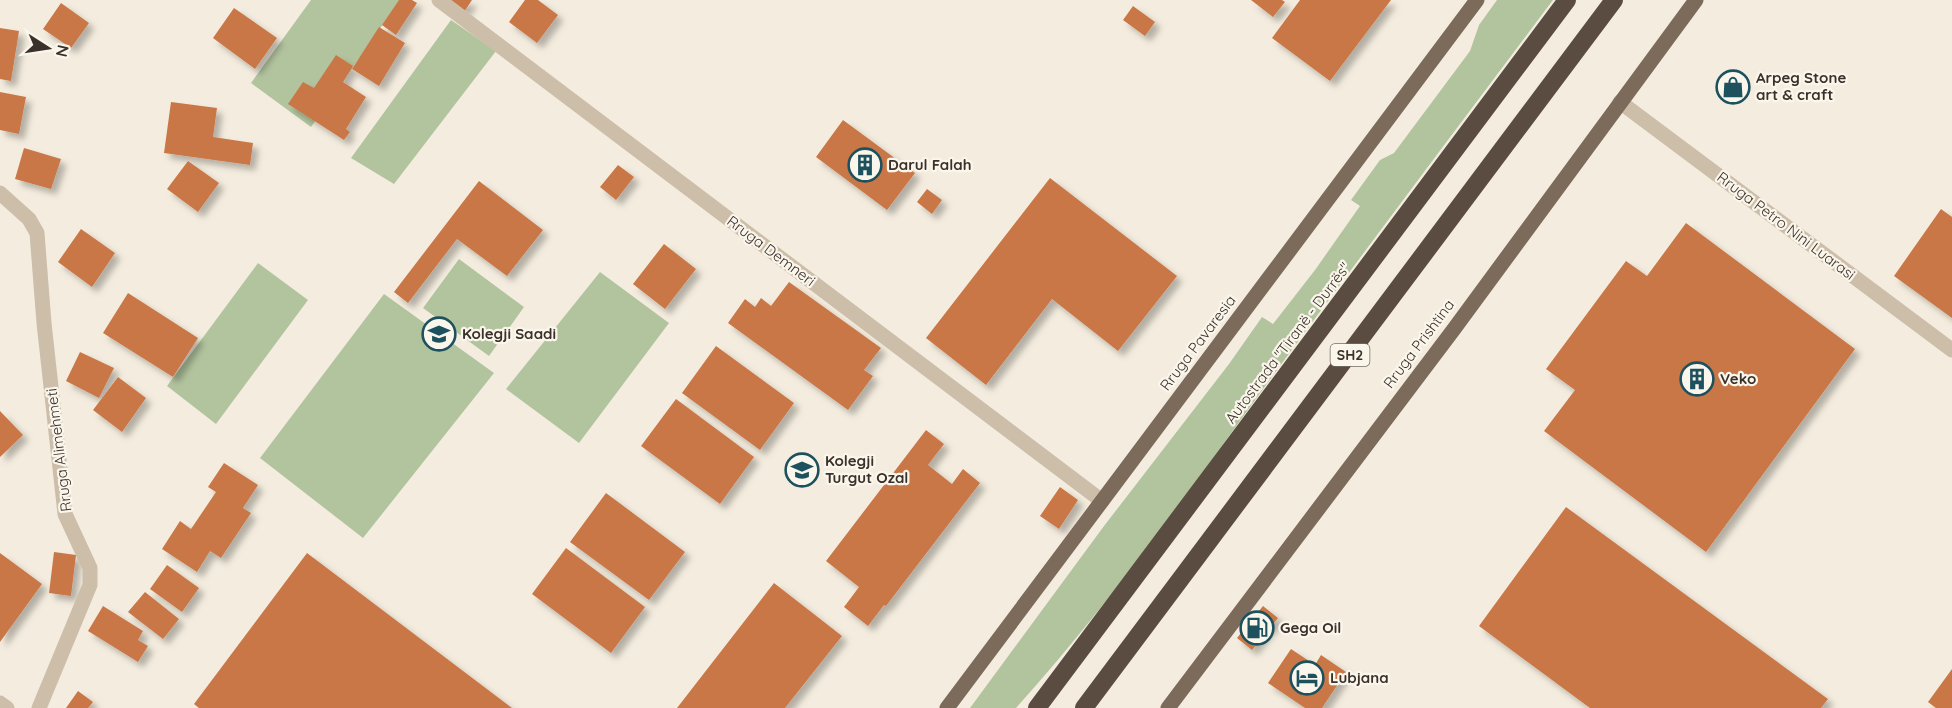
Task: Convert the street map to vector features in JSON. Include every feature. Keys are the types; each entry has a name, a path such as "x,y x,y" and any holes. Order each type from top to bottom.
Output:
{"highway":[{"name":"Autostrada \"Tiranë - Durrës\"","path":"1037,708 1567,0"},
{"name":"SH2","path":"1084,708 1614,0"}],"main road":[{"name":"Rruga Pavaresia","path":"947,708 1477,0"},
{"name":"Rruga Prishtina","path":"1168,708 1461,320 1696,0"}],"street":[{"name":"Rruga Demneri","path":"439,0 1102,501"},
{"name":"Rruga Petro Nini Luarasi","path":"1620,102 1952,350"},
{"name":"Rruga Alimehmeti","path":"0,193 29,219 37,233 44,323 65,514 90,568 90,585 39,708"},
{"path":"0,703 7,708"}],"green space":[{"path":"311,0 400,0 311,127 251,83"},
{"path":"1497,0 1553,0 1343,280 1149,545 1084,628 1016,708 970,708 1262,317 1273,324 1315,270 1360,206 1351,200 1380,160 1394,153 1470,51 1479,25"},
{"path":"451,20 496,51 394,184 351,158"},
{"path":"459,259 524,307 489,356 423,308"},
{"path":"258,263 308,300 216,424 167,386"},
{"path":"600,272 669,323 579,443 506,389"},
{"path":"384,294 494,373 363,538 260,458"}],"building":[{"path":"399,0 412,0 417,3 396,35 382,25"},
{"path":"448,0 472,0 464,12"},
{"path":"525,0 538,0 558,15 537,43 509,22"},
{"path":"1251,0 1282,0 1285,2 1273,17"},
{"path":"1300,0 1391,0 1330,81 1272,38"},
{"path":"61,3 89,23 71,48 43,29"},
{"path":"1133,6 1155,22 1145,36 1123,20"},
{"path":"234,8 277,38 255,69 213,38"},
{"path":"379,27 405,43 379,86 352,69"},
{"path":"0,28 19,31 11,81 0,79"},
{"path":"336,55 353,66 343,82 366,97 346,129 350,132 344,140 288,104 303,82 314,88"},
{"path":"0,92 26,97 19,134 0,130"},
{"path":"171,102 217,108 213,137 253,143 250,165 164,153"},
{"name":"Darul Falah","path":"843,120 915,173 887,210 816,157"},
{"path":"24,148 61,159 51,189 15,179"},
{"path":"188,161 219,183 198,212 167,189"},
{"path":"618,165 634,177 616,200 600,187"},
{"path":"1050,178 1177,276 1118,351 1052,299 986,385 926,338"},
{"path":"479,181 543,230 507,276 457,239 408,303 394,292"},
{"path":"927,189 942,200 932,214 917,202"},
{"path":"1941,209 1952,217 1952,318 1894,276"},
{"name":"Veko","path":"1686,223 1855,349 1706,552 1544,431 1575,390 1546,369 1626,261 1647,276"},
{"path":"81,229 115,253 92,287 58,262"},
{"path":"664,244 696,269 665,309 633,284"},
{"path":"789,282 881,348 864,370 873,376 848,410 728,323 745,299 755,307 761,298 771,306"},
{"path":"128,293 198,338 173,377 103,333"},
{"path":"716,346 794,403 760,450 682,393"},
{"path":"80,352 114,368 99,398 66,381"},
{"path":"118,377 146,398 122,432 93,410"},
{"path":"676,399 754,457 720,504 641,446"},
{"path":"0,411 23,435 0,457"},
{"path":"926,430 944,444 928,465 952,484 963,469 980,483 886,606 884,605 868,626 844,607 859,587 826,561"},
{"path":"224,463 258,485 243,508 251,513 221,558 210,551 197,572 162,549 180,521 191,529 216,492 208,487"},
{"path":"1060,487 1078,500 1059,529 1040,516"},
{"path":"606,493 685,552 649,600 570,542"},
{"path":"1566,507 1828,699 1821,708 1590,708 1479,626"},
{"path":"566,548 645,607 611,653 532,594"},
{"path":"54,552 76,555 71,596 49,593"},
{"path":"0,553 42,584 0,642"},
{"path":"307,553 512,708 199,708 194,704"},
{"path":"167,565 199,588 182,612 150,589"},
{"path":"774,583 842,636 785,708 677,708"},
{"path":"145,592 179,619 163,639 128,612"},
{"path":"103,606 143,631 138,640 148,646 138,662 88,631"},
{"name":"Gega Oil","path":"1263,606 1278,618 1252,650 1237,638"},
{"name":"Lubjana","path":"1291,649 1315,665 1321,655 1346,672 1322,708 1305,708 1268,683"},
{"path":"1952,669 1952,708 1936,708 1928,702"},
{"path":"78,691 93,702 88,708 66,708"}],"place":[{"name":"Arpeg Stone art & craft","path":"1733,87"},
{"name":"Darul Falah","path":"865,165"},
{"name":"Kolegji Saadi","path":"439,334"},
{"name":"Veko","path":"1697,379"},
{"name":"Kolegji Turgut Ozal","path":"802,470"},
{"name":"Gega Oil","path":"1257,628"},
{"name":"Lubjana","path":"1307,678"}]}
